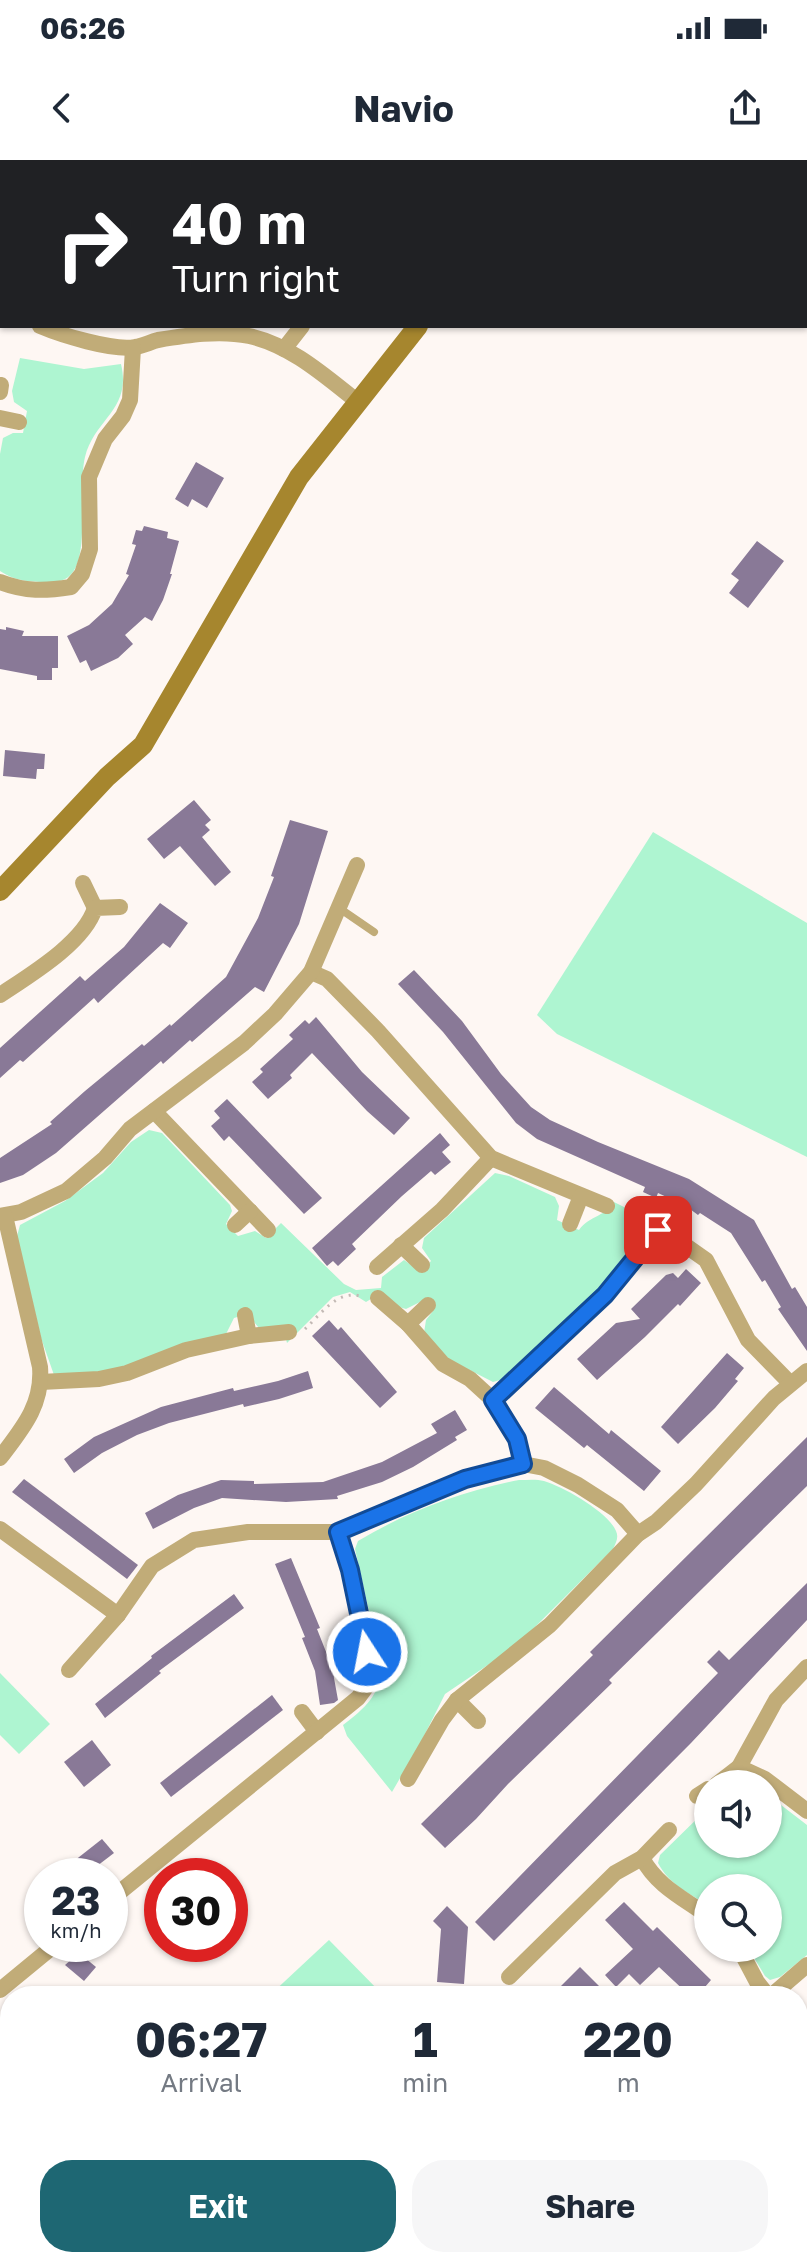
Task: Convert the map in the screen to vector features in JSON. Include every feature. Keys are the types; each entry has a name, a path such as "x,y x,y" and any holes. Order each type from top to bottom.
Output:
{"street":[{"path":"47,328 97,343 133,348 154,341 208,333 250,336 284,349 358,402"},
{"path":"284,349 300,328"},
{"path":"0,891 107,777 143,745 299,477 416,328"},
{"path":"0,582 19,589 46,591 71,587 82,574 90,549 89,477 105,439 123,416 130,400 133,348"},
{"path":"0,418 19,422"},
{"path":"0,1458 24,1428 34,1409 41,1382 40,1367 2,1216 21,1212 66,1191 105,1158 130,1129 244,1043 275,1014 311,972 357,865"},
{"path":"83,883 95,908"},
{"path":"95,908 120,907"},
{"path":"0,995 42,967 86,927 95,908"},
{"path":"311,972 327,979 378,1031 491,1158 607,1206"},
{"path":"154,1111 268,1230"},
{"path":"377,1267 442,1210 491,1158"},
{"path":"570,1224 581,1196"},
{"path":"235,1225 250,1211"},
{"path":"641,1220 706,1260 748,1340 790,1383"},
{"path":"493,1400 605,1295 658,1230"},
{"path":"401,1245 422,1265"},
{"path":"378,1298 408,1324 443,1364 470,1379 493,1400 517,1439 523,1464"},
{"path":"408,1324 428,1305"},
{"path":"245,1315 249,1336"},
{"path":"41,1382 78,1382 113,1376 186,1350 249,1336 289,1332"},
{"path":"408,1779 457,1700 550,1625 638,1534 656,1522 696,1484 790,1383 807,1371"},
{"path":"69,1670 118,1615 152,1566 194,1540 248,1532 338,1532 465,1479 523,1464 544,1468 578,1485 617,1510 638,1534"},
{"path":"0,1529 118,1615"},
{"path":"128,1885 358,1698 372,1679 350,1570 338,1532"},
{"path":"735,1770 776,1700 807,1667"},
{"path":"457,1700 478,1721"},
{"path":"302,1712 317,1732"},
{"path":"739,1767 765,1779 807,1811"},
{"path":"509,1977 615,1873 642,1858 669,1830"},
{"path":"642,1858 650,1874 694,1907"},
{"path":"5,1986 34,1962"},
{"path":"746,1962 761,1986"},
{"path":"782,1986 807,1965"}],"lane":[{"path":"339,907 374,932"}],"path":[{"path":"289,1332 290,1343 340,1296 360,1296 371,1303 378,1298"}],"green space":[{"path":"20,358 84,369 121,364 123,380 117,403 96,432 85,457 78,562 70,576 58,582 24,580 0,571 0,454 3,438 13,433 23,433 27,411 14,402 12,391"},
{"path":"653,832 807,923 807,1157 557,1034 537,1015"},
{"path":"149,1130 162,1133 230,1205 232,1211 226,1224 238,1236 255,1231 266,1238 281,1223 344,1284 356,1290 381,1288 382,1277 404,1260 421,1272 431,1261 422,1248 424,1238 495,1173 509,1176 555,1197 559,1206 557,1220 579,1230 614,1202 636,1213 633,1221 640,1237 604,1284 500,1380 493,1382 450,1360 424,1333 426,1320 433,1311 422,1301 406,1309 371,1299 366,1302 350,1292 333,1297 287,1343 283,1327 259,1328 251,1313 234,1318 226,1334 107,1375 54,1375 41,1338 17,1236 20,1225 65,1201 103,1173 131,1142"},
{"path":"519,1480 544,1481 584,1501 604,1516 617,1533 613,1549 516,1646 445,1694 392,1792 347,1736 343,1725 371,1699 381,1675 355,1549 358,1541 436,1503"},
{"path":"0,1673 50,1724 19,1754 0,1735"},
{"path":"782,1806 807,1825 807,1955 780,1977 770,1980 756,1962 782,1962 782,1874 694,1874 694,1897 662,1870 658,1863 660,1855 694,1822 694,1858 782,1858"},
{"path":"329,1940 374,1986 280,1986"}],"building":[{"path":"196,462 224,478 207,508 192,499 188,507 175,499"},
{"path":"144,526 168,532 167,538 179,541 163,600 152,621 145,617 125,635 133,644 118,658 91,671 86,660 80,663 67,636 89,625 112,604 129,575 126,574 136,545 132,544 136,530 142,531"},
{"path":"757,541 784,561 748,608 729,593 739,580 731,574"},
{"path":"6,627 24,631 22,636 58,636 58,668 52,668 52,680 37,680 37,676 0,669 0,629 6,630"},
{"path":"5,750 45,754 44,769 37,769 36,779 3,776"},
{"path":"194,800 211,820 205,825 210,830 202,837 231,872 215,886 180,846 164,859 147,839"},
{"path":"290,820 328,831 299,924 264,992 255,987 192,1042 190,1040 163,1064 161,1061 56,1153 23,1175 0,1183 0,1158 52,1124 50,1122 85,1091 142,1044 144,1046 171,1026 226,977 258,918 274,877 271,876"},
{"path":"160,903 188,923 170,948 163,943 98,1003 94,998 23,1062 20,1060 0,1078 0,1048 80,976 85,981 124,947"},
{"path":"414,970 462,1021 501,1074 531,1107 550,1120 598,1142 689,1179 754,1220 792,1289 795,1287 807,1307 807,1351 778,1309 781,1307 765,1280 762,1282 731,1233 686,1206 658,1193 656,1198 643,1192 645,1187 537,1139 516,1123 443,1032 398,984"},
{"path":"316,1017 362,1072 410,1118 394,1135 312,1053 290,1075 292,1078 268,1099 252,1082 263,1072 260,1069 293,1039 289,1035 305,1020 309,1024"},
{"path":"227,1099 322,1198 304,1214 229,1136 224,1141 211,1126 220,1118 214,1111"},
{"path":"440,1133 450,1145 442,1152 451,1162 435,1175 431,1171 402,1196 352,1244 356,1249 338,1266 333,1261 327,1266 312,1248"},
{"path":"686,1269 701,1283 680,1306 678,1304 597,1380 577,1359 616,1323 640,1319 631,1309 666,1275 673,1273 678,1278"},
{"path":"329,1320 338,1330 341,1327 397,1392 380,1408 312,1336"},
{"path":"727,1353 744,1368 735,1379 738,1381 678,1444 661,1427"},
{"path":"308,1371 313,1388 279,1399 244,1407 243,1404 169,1423 102,1453 74,1473 64,1459 94,1437 161,1407 233,1388 234,1391 278,1381"},
{"path":"554,1387 609,1434 611,1430 661,1471 644,1491 535,1408"},
{"path":"455,1410 467,1430 455,1437 457,1440 413,1467 382,1482 337,1496 338,1499 286,1502 222,1498 153,1529 145,1513 178,1495 221,1480 254,1481 254,1484 323,1482 382,1462 437,1433 431,1424"},
{"path":"807,1437 807,1486 609,1680 612,1683 445,1848 421,1824 593,1655 590,1652"},
{"path":"24,1479 138,1565 127,1579 12,1492"},
{"path":"291,1558 320,1628 317,1629 332,1667 338,1700 334,1703 320,1705 315,1671 302,1638 305,1637 275,1564"},
{"path":"807,1583 807,1620 691,1743 494,1941 475,1922 718,1673 707,1662 719,1650 729,1660"},
{"path":"234,1594 244,1608 159,1671 161,1673 105,1718 95,1704 151,1656"},
{"path":"272,1695 283,1710 171,1797 160,1783"},
{"path":"92,1740 111,1765 84,1787 64,1762"},
{"path":"102,1839 114,1853 107,1858 78,1858"},
{"path":"624,1902 653,1931 657,1927 711,1980 706,1986 679,1986 659,1967 640,1985 629,1974 615,1986 605,1975 633,1949 605,1920"},
{"path":"447,1906 468,1927 464,1984 437,1982 441,1929 433,1921"},
{"path":"68,1962 90,1962 96,1967 84,1981 65,1965"},
{"path":"580,1967 599,1986 561,1986"}],"route":[{"path":"367,1652 350,1570 338,1532 465,1479 523,1464 517,1439 493,1400 605,1295 658,1230"}]}
